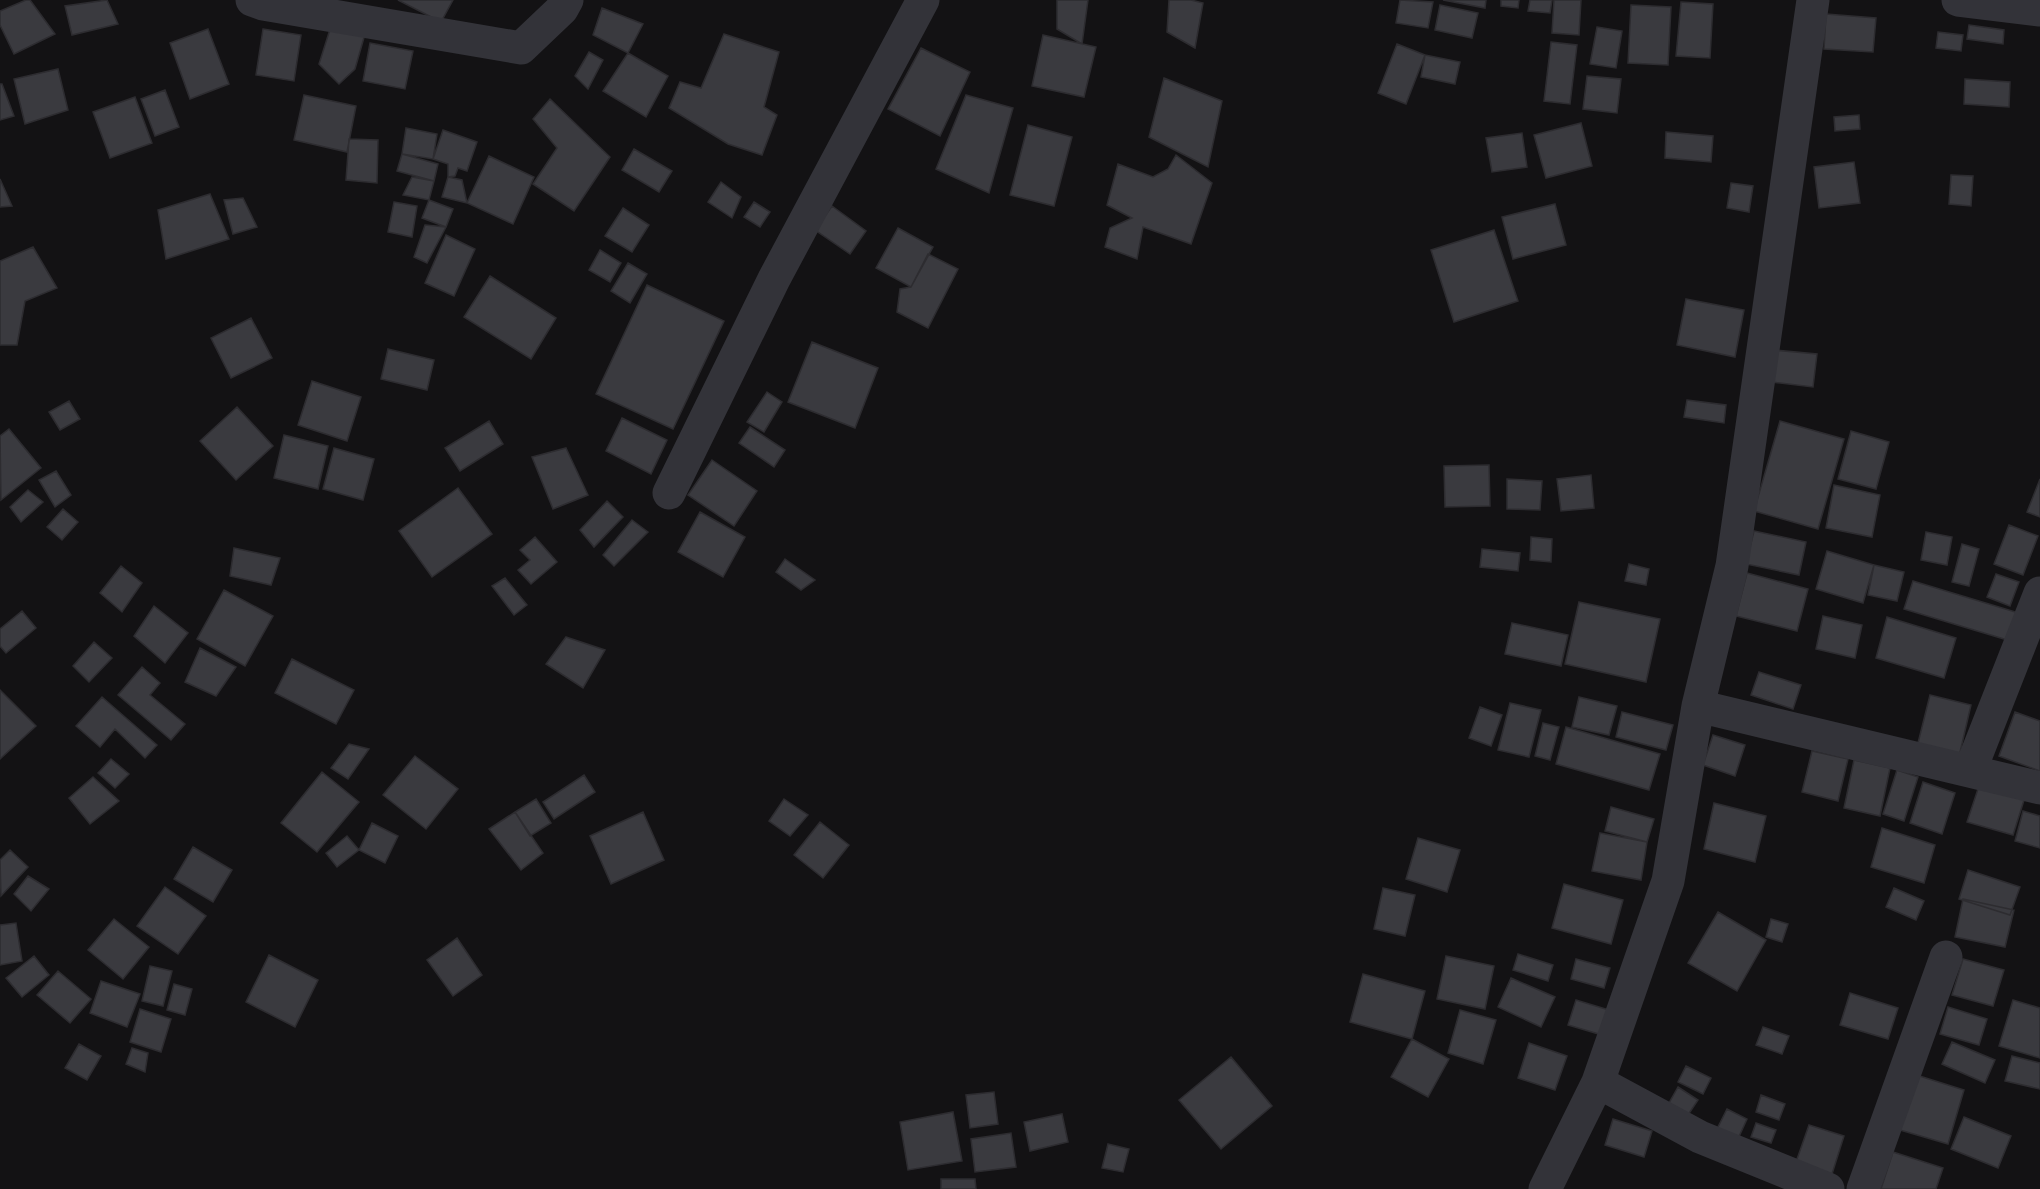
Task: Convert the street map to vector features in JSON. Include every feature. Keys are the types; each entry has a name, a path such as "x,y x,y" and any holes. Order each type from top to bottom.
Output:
{"street":[{"path":"252,0 275,6 521,48 562,9 567,0"},
{"path":"669,493 774,279 923,0"},
{"path":"1545,1189 1598,1082 1668,881 1698,706 1732,566 1813,0"},
{"path":"1958,0 2040,10"},
{"path":"1970,771 2040,593"},
{"path":"1698,706 2040,788"},
{"path":"1863,1189 1946,957"},
{"path":"1598,1082 1700,1137 1828,1189"}],"building":[{"path":"30,0 55,34 14,54 0,25 0,11"},
{"path":"107,0 118,24 72,35 65,6"},
{"path":"398,0 453,0 441,22"},
{"path":"1057,0 1088,0 1082,44 1057,29"},
{"path":"1169,0 1191,0 1203,3 1195,48 1167,32"},
{"path":"1400,0 1433,2 1428,28 1396,23"},
{"path":"1443,0 1486,0 1485,8"},
{"path":"1501,0 1519,0 1518,8 1501,6"},
{"path":"1530,0 1552,0 1550,13 1528,11"},
{"path":"1554,0 1581,0 1579,35 1552,33"},
{"path":"1681,2 1713,4 1710,58 1676,56"},
{"path":"1440,5 1478,13 1472,38 1435,30"},
{"path":"1631,5 1671,7 1668,65 1628,63"},
{"path":"602,8 643,24 628,53 593,35"},
{"path":"1826,14 1876,18 1873,52 1824,49"},
{"path":"332,23 365,34 355,69 339,84 319,64"},
{"path":"1969,25 2004,30 2003,44 1967,39"},
{"path":"1597,27 1622,31 1616,68 1590,64"},
{"path":"208,29 229,84 190,99 170,43"},
{"path":"263,29 301,35 294,81 256,75"},
{"path":"1938,32 1963,35 1961,51 1936,48"},
{"path":"724,34 779,52 764,107 777,115 762,155 728,144 669,108 680,82 701,88"},
{"path":"1043,35 1096,47 1084,97 1032,86"},
{"path":"1551,42 1577,45 1570,104 1544,101"},
{"path":"370,43 413,51 405,89 363,81"},
{"path":"1397,44 1425,55 1406,104 1378,93"},
{"path":"921,48 970,72 940,136 888,109"},
{"path":"589,52 603,60 588,89 575,76"},
{"path":"628,53 668,76 646,117 603,91"},
{"path":"1425,55 1460,62 1455,84 1421,77"},
{"path":"58,69 68,110 25,124 14,79"},
{"path":"1587,76 1621,79 1617,113 1583,109"},
{"path":"1164,78 1222,101 1208,167 1149,137"},
{"path":"1965,79 2010,82 2009,107 1964,104"},
{"path":"0,84 2,84 14,116 0,120"},
{"path":"165,90 179,127 155,136 141,99"},
{"path":"304,95 356,106 347,152 294,140"},
{"path":"966,95 1013,108 989,193 936,169"},
{"path":"135,97 152,143 110,158 93,112"},
{"path":"550,99 610,157 574,211 533,184 557,148 533,119"},
{"path":"1859,115 1860,129 1835,131 1834,117"},
{"path":"1581,123 1592,166 1546,178 1534,135"},
{"path":"1028,125 1072,137 1054,206 1010,195"},
{"path":"406,128 437,134 433,159 402,154"},
{"path":"443,130 477,142 467,171 458,168 455,176 448,177 448,164 433,159"},
{"path":"1666,132 1713,136 1711,162 1665,158"},
{"path":"1522,133 1527,167 1492,172 1486,138"},
{"path":"349,139 378,140 377,183 346,180"},
{"path":"634,149 672,171 659,192 622,170"},
{"path":"402,154 438,164 434,181 397,171"},
{"path":"1176,155 1212,183 1191,244 1143,227 1137,259 1105,247 1110,228 1132,218 1107,205 1118,164 1153,177 1168,169"},
{"path":"489,156 534,177 513,224 467,203"},
{"path":"1854,162 1860,203 1819,208 1814,167"},
{"path":"1951,175 1973,176 1971,206 1949,204"},
{"path":"412,177 434,181 429,200 403,195"},
{"path":"448,177 462,180 467,203 442,197"},
{"path":"0,179 12,206 0,207"},
{"path":"721,182 741,197 732,218 708,202"},
{"path":"1731,183 1753,186 1749,212 1727,208"},
{"path":"210,194 229,239 166,259 158,210"},
{"path":"243,198 257,227 233,234 224,200"},
{"path":"429,200 453,209 446,227 422,218"},
{"path":"394,202 417,206 412,237 388,232"},
{"path":"754,202 770,212 760,227 744,217"},
{"path":"1555,204 1566,245 1513,259 1502,217"},
{"path":"832,206 866,231 850,254 815,230"},
{"path":"623,208 649,225 632,252 605,236"},
{"path":"425,225 446,227 427,263 414,257"},
{"path":"898,228 933,247 911,287 876,268"},
{"path":"1494,230 1518,301 1454,322 1431,250"},
{"path":"446,235 475,249 454,296 425,283"},
{"path":"33,247 57,288 25,301 17,345 0,345 0,261"},
{"path":"600,250 621,263 610,282 589,270"},
{"path":"928,254 958,269 928,328 897,312 900,289 911,287"},
{"path":"628,263 647,274 630,303 611,291"},
{"path":"490,276 556,318 531,359 464,317"},
{"path":"647,285 724,321 673,429 596,394"},
{"path":"1686,299 1744,310 1735,357 1677,345"},
{"path":"251,318 272,358 231,378 211,338"},
{"path":"812,342 878,368 855,428 788,402"},
{"path":"388,349 434,360 427,390 381,379"},
{"path":"1774,350 1817,354 1813,387 1771,382"},
{"path":"312,381 361,397 347,441 298,425"},
{"path":"767,392 782,402 764,432 747,422"},
{"path":"1687,400 1726,405 1724,423 1684,417"},
{"path":"69,401 80,419 60,430 49,412"},
{"path":"237,407 273,446 236,480 200,441"},
{"path":"622,418 667,440 651,474 606,451"},
{"path":"489,421 503,444 460,471 445,448"},
{"path":"1780,421 1844,439 1818,529 1754,511"},
{"path":"750,427 785,450 774,467 739,443"},
{"path":"9,429 41,468 1,500 0,436"},
{"path":"1851,431 1889,442 1876,489 1838,479"},
{"path":"284,435 328,446 318,489 274,478"},
{"path":"334,448 374,459 363,500 323,489"},
{"path":"566,448 588,495 553,509 532,457"},
{"path":"712,460 757,491 734,526 688,495"},
{"path":"1489,465 1490,506 1445,507 1444,466"},
{"path":"56,471 71,495 55,507 39,480"},
{"path":"1591,475 1594,508 1561,511 1557,479"},
{"path":"1507,479 1542,481 1540,510 1507,509"},
{"path":"2040,479 2040,517 2027,512"},
{"path":"1834,485 1880,495 1872,537 1826,528"},
{"path":"458,488 492,534 432,577 399,531"},
{"path":"28,490 43,502 21,522 10,507"},
{"path":"607,501 623,517 594,547 580,530"},
{"path":"63,509 78,522 62,540 47,527"},
{"path":"700,512 745,537 723,577 678,552"},
{"path":"632,520 648,532 614,566 603,555"},
{"path":"2009,525 2038,536 2023,575 1994,564"},
{"path":"1754,531 1806,542 1799,575 1746,564"},
{"path":"1926,532 1952,537 1947,565 1921,560"},
{"path":"535,537 557,562 531,584 518,570 530,560 520,550"},
{"path":"1531,537 1552,539 1551,562 1530,560"},
{"path":"1962,544 1979,549 1969,586 1952,582"},
{"path":"234,548 280,558 271,585 230,576"},
{"path":"1482,549 1520,553 1518,571 1480,567"},
{"path":"1827,551 1874,565 1863,603 1816,589"},
{"path":"785,559 815,580 801,590 776,572"},
{"path":"1629,564 1649,569 1646,585 1625,581"},
{"path":"1874,565 1904,572 1897,601 1868,595"},
{"path":"121,566 142,583 122,612 100,593"},
{"path":"1747,573 1808,589 1797,631 1736,616"},
{"path":"1996,574 2019,582 2010,606 1987,597"},
{"path":"505,578 527,605 514,615 492,586"},
{"path":"1913,581 2022,614 2014,642 1904,609"},
{"path":"224,590 273,616 245,666 197,639"},
{"path":"1579,602 1660,619 1646,682 1565,664"},
{"path":"154,606 188,633 165,663 134,636"},
{"path":"22,611 36,628 6,653 0,646 0,629"},
{"path":"1823,616 1862,625 1855,658 1816,649"},
{"path":"1887,617 1956,638 1944,678 1876,658"},
{"path":"1512,623 1568,635 1561,666 1505,654"},
{"path":"566,637 605,650 583,688 546,664"},
{"path":"94,642 112,658 89,682 73,666"},
{"path":"200,648 236,667 216,696 185,682"},
{"path":"292,659 354,690 336,724 275,693"},
{"path":"142,667 160,683 150,695 185,724 171,740 118,695"},
{"path":"1759,672 1801,685 1793,709 1751,695"},
{"path":"0,690 36,726 0,759"},
{"path":"1930,695 1971,705 1958,761 1916,751"},
{"path":"102,697 157,745 145,758 115,729 100,747 76,726"},
{"path":"1579,697 1617,706 1609,735 1572,727"},
{"path":"1510,703 1541,710 1529,757 1498,750"},
{"path":"1480,707 1502,715 1491,746 1469,738"},
{"path":"1622,712 1673,725 1666,750 1616,737"},
{"path":"2015,712 2040,721 2040,771 1999,756"},
{"path":"1543,723 1559,727 1550,760 1535,756"},
{"path":"1566,727 1660,754 1649,790 1556,764"},
{"path":"1713,735 1745,745 1735,776 1703,765"},
{"path":"349,744 369,749 348,779 331,768"},
{"path":"1812,751 1848,759 1838,801 1802,792"},
{"path":"415,756 458,789 426,829 383,795"},
{"path":"111,759 129,774 115,788 98,773"},
{"path":"1854,760 1890,768 1880,816 1844,808"},
{"path":"1897,770 1918,777 1904,821 1883,814"},
{"path":"322,772 359,802 317,852 281,823"},
{"path":"584,775 595,792 554,819 543,802"},
{"path":"93,777 119,801 90,824 69,798"},
{"path":"1923,782 1955,793 1942,834 1910,823"},
{"path":"1980,783 2025,797 2013,835 1967,822"},
{"path":"536,799 551,823 530,836 515,812"},
{"path":"784,799 808,815 790,836 769,821"},
{"path":"1714,803 1766,816 1755,862 1704,849"},
{"path":"1611,807 1654,819 1647,842 1605,831"},
{"path":"2023,811 2040,816 2040,848 2015,841"},
{"path":"515,812 543,853 521,870 489,829"},
{"path":"643,812 664,860 611,884 590,836"},
{"path":"820,822 849,845 823,878 794,855"},
{"path":"372,823 398,836 385,863 359,850"},
{"path":"1882,828 1935,845 1924,883 1871,867"},
{"path":"1600,833 1647,842 1641,880 1592,871"},
{"path":"347,836 359,850 337,867 326,853"},
{"path":"1418,838 1460,850 1447,892 1406,879"},
{"path":"193,847 232,870 213,902 174,879"},
{"path":"10,850 28,867 1,896 0,860"},
{"path":"1968,870 2020,887 2010,915 1959,899"},
{"path":"28,876 49,889 31,911 14,894"},
{"path":"1564,884 1623,900 1611,944 1552,928"},
{"path":"165,887 206,916 178,954 137,926"},
{"path":"1383,888 1415,895 1405,936 1374,929"},
{"path":"1894,888 1924,901 1916,920 1886,907"},
{"path":"1963,899 2014,910 2005,947 1955,937"},
{"path":"1718,912 1766,940 1737,991 1688,963"},
{"path":"114,919 149,947 123,979 88,950"},
{"path":"1771,919 1788,924 1782,942 1766,937"},
{"path":"16,923 22,961 0,965 0,925"},
{"path":"457,938 482,975 453,996 427,960"},
{"path":"1518,954 1553,965 1548,981 1513,970"},
{"path":"269,955 318,980 295,1027 246,1002"},
{"path":"34,956 49,975 22,997 6,978"},
{"path":"1446,956 1494,966 1485,1009 1437,999"},
{"path":"1576,959 1610,968 1604,988 1571,979"},
{"path":"1963,959 2004,970 1993,1006 1952,995"},
{"path":"150,966 172,971 163,1006 142,1001"},
{"path":"58,971 91,999 70,1023 37,995"},
{"path":"1363,974 1425,991 1412,1039 1350,1022"},
{"path":"1511,978 1555,997 1541,1027 1498,1007"},
{"path":"101,981 140,994 127,1027 90,1013"},
{"path":"174,984 192,989 185,1015 167,1010"},
{"path":"1850,993 1898,1008 1888,1039 1840,1025"},
{"path":"1576,1000 1609,1010 1602,1035 1568,1025"},
{"path":"2013,1000 2040,1008 2040,1058 1999,1046"},
{"path":"1948,1007 1987,1019 1979,1045 1940,1034"},
{"path":"140,1009 171,1019 161,1052 130,1042"},
{"path":"1460,1010 1496,1020 1483,1064 1448,1053"},
{"path":"1763,1027 1789,1036 1782,1054 1756,1045"},
{"path":"1412,1039 1449,1059 1428,1097 1391,1077"},
{"path":"1952,1042 1995,1060 1985,1083 1942,1064"},
{"path":"1529,1043 1567,1056 1555,1090 1518,1078"},
{"path":"79,1044 101,1056 87,1080 65,1068"},
{"path":"132,1048 148,1053 145,1072 126,1064"},
{"path":"2012,1056 2040,1063 2040,1089 2005,1081"},
{"path":"1231,1057 1272,1106 1221,1149 1179,1100"},
{"path":"1686,1066 1711,1078 1703,1094 1678,1082"},
{"path":"1910,1073 1964,1090 1948,1144 1893,1128"},
{"path":"1678,1087 1698,1100 1688,1115 1669,1103"},
{"path":"994,1092 998,1124 970,1128 966,1095"},
{"path":"1761,1095 1785,1104 1779,1120 1756,1112"},
{"path":"1727,1109 1747,1119 1737,1141 1716,1131"},
{"path":"953,1112 962,1161 908,1170 900,1122"},
{"path":"1062,1114 1068,1142 1030,1151 1024,1122"},
{"path":"1964,1117 2011,1136 1998,1168 1951,1149"},
{"path":"1613,1119 1652,1131 1644,1157 1605,1145"},
{"path":"1756,1123 1776,1130 1771,1143 1751,1137"},
{"path":"1809,1125 1844,1136 1832,1174 1796,1162"},
{"path":"1011,1133 1016,1167 975,1172 971,1139"},
{"path":"1108,1144 1129,1149 1123,1172 1102,1168"},
{"path":"1893,1152 1943,1168 1936,1189 1881,1189"},
{"path":"941,1179 975,1179 976,1189 941,1189"}]}
